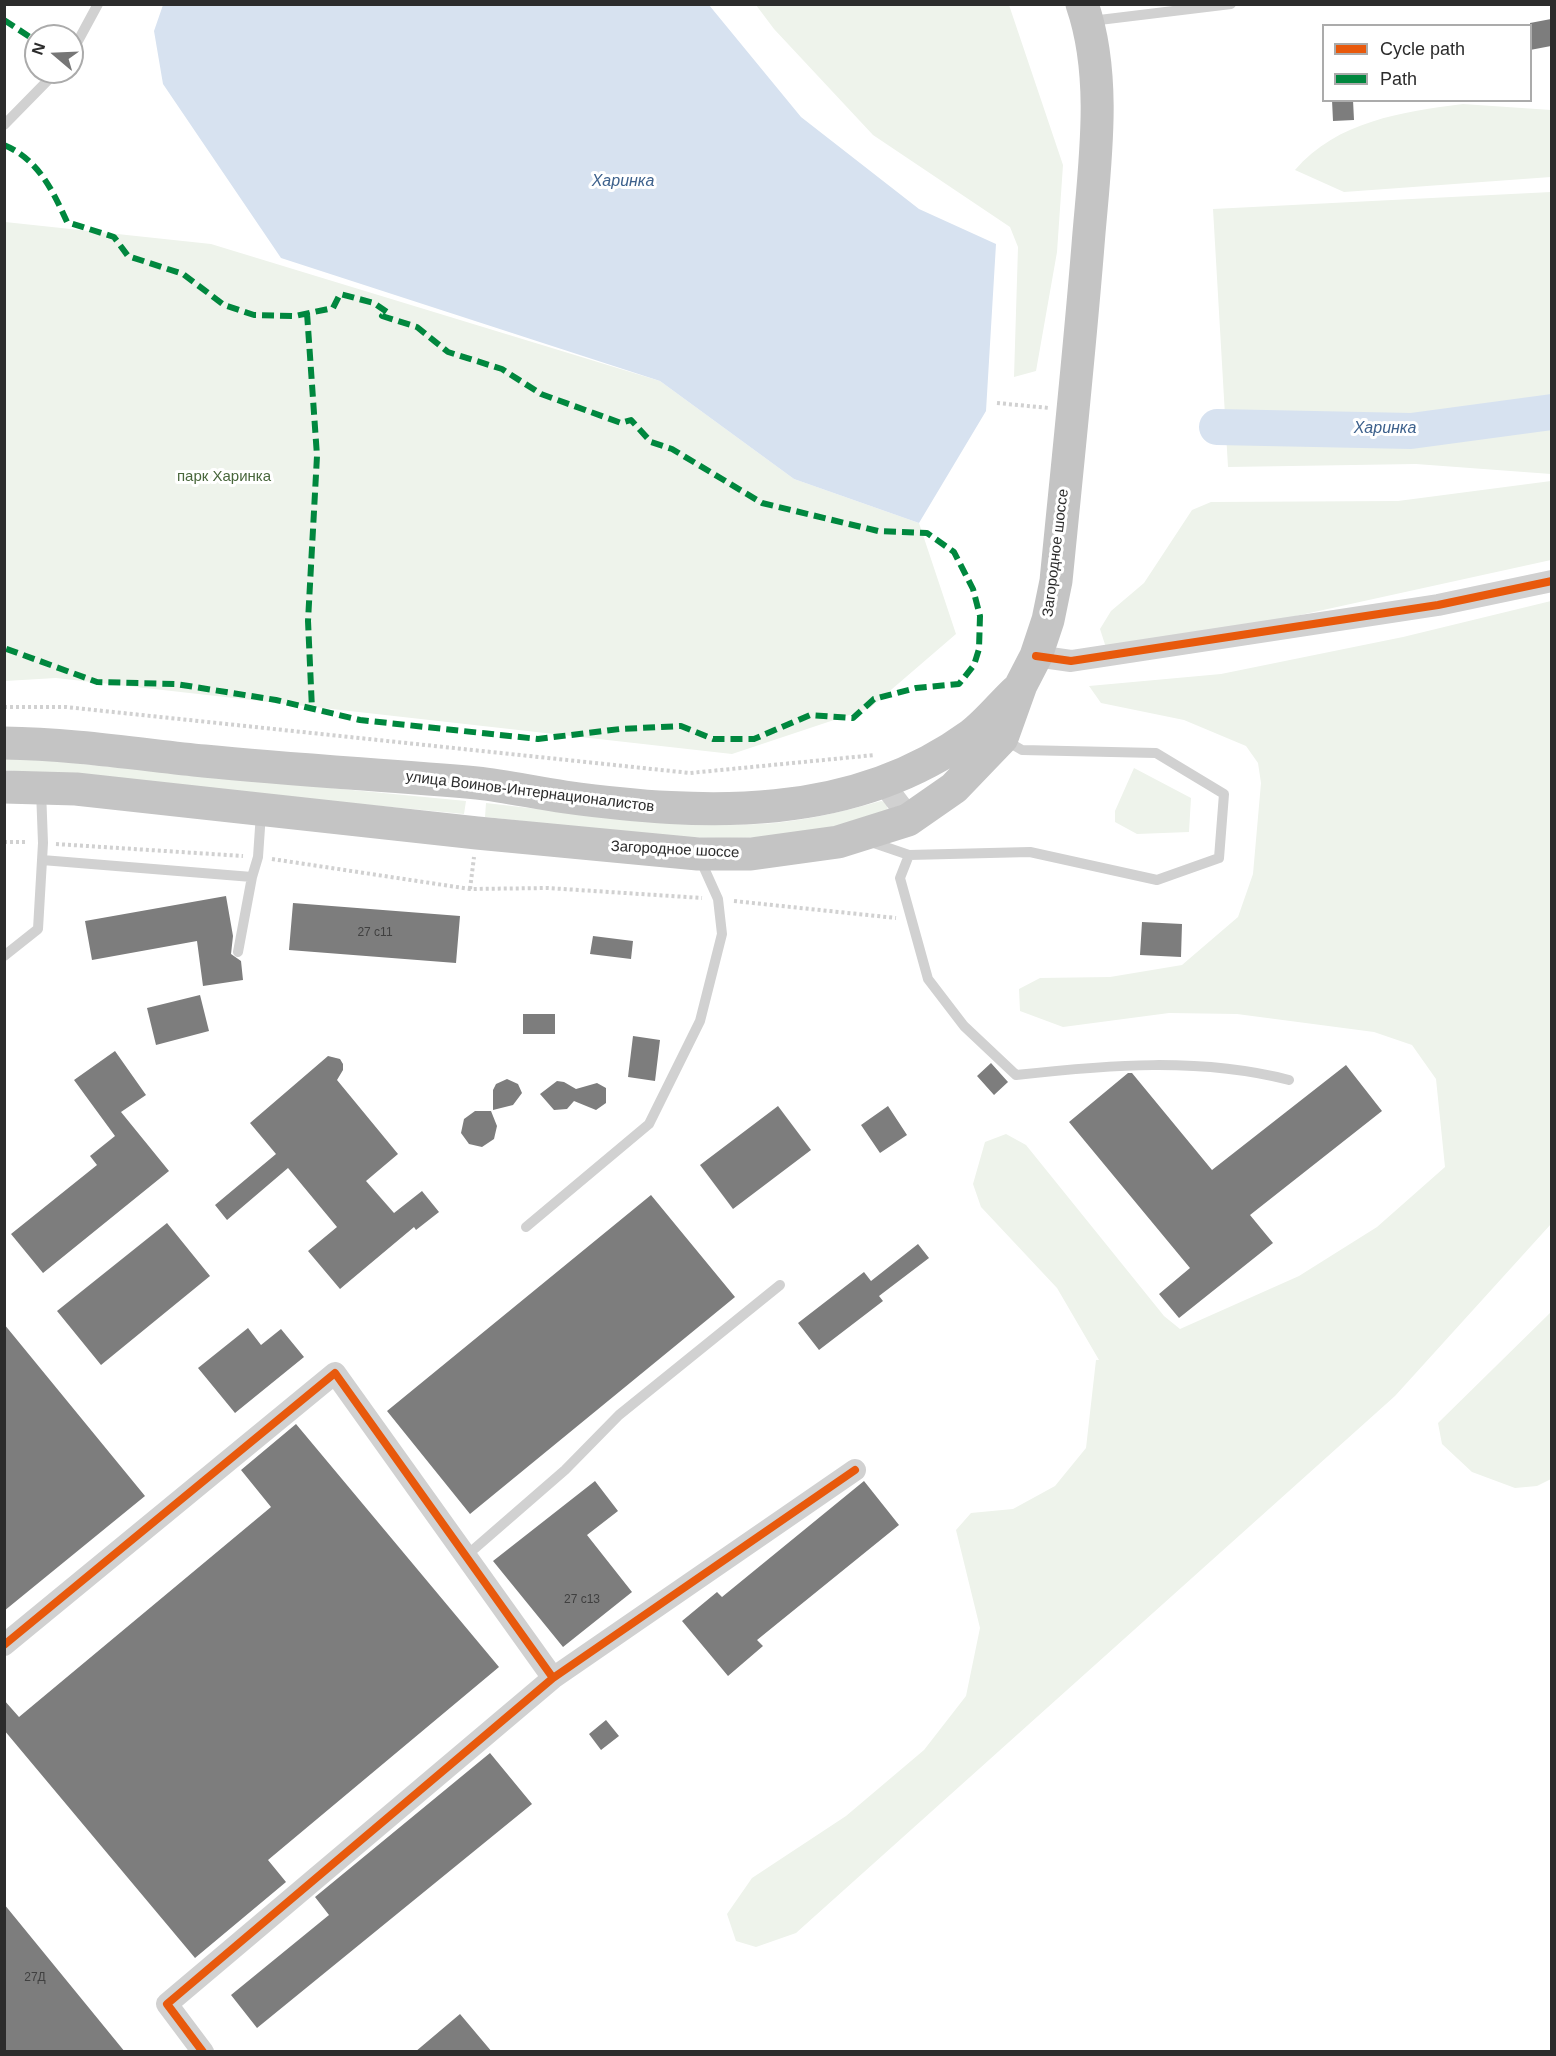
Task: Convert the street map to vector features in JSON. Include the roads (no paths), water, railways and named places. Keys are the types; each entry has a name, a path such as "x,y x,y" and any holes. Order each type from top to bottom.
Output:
{"main road":[{"name":"Загородное шоссе","path":"261,809 698,854 751,854 856,838 908,820 954,788 1021,685 1036,656 1048,620 1056,581 1081,333 1095,129 1095,93 1085,13"},
{"name":"улица Воинов-Интернационалистов","path":"4,743 63,745 206,761 480,784 564,797 708,810 763,809 841,795 882,769 936,757 973,734 992,731"},
{"path":"4,787 41,787 261,809"}],"street":[{"path":"1036,656 1071,661 1438,605 1551,581"},
{"path":"882,769 908,820"},
{"path":"4,1644 335,1373 553,1678"},
{"path":"203,2052 167,2004 553,1678 855,1470"}],"lane":[{"path":"84,30 98,4"},
{"path":"1085,13 1231,4"},
{"path":"4,125 44,84"},
{"path":"856,838 909,855 1030,852 1158,880 1219,858 1224,794 1156,753 1022,750 992,731"},
{"path":"4,956 38,929 43,843 41,787"},
{"path":"238,952 258,857 261,809"},
{"path":"526,1227 649,1124 700,1021 722,934 718,899 698,854"},
{"path":"909,855 900,878 928,979 964,1026 1016,1075 1106,1065 1166,1064 1265,1074 1289,1080"},
{"path":"42,860 252,877"},
{"path":"466,1556 565,1470 619,1415 780,1285"}],"water":[{"name":"Харинка","path":"163,5 709,5 801,117 919,209 996,244 986,411 919,523 794,479 660,381 281,258 163,84 154,31"}],"waterway":[{"name":"Харинка","path":"1217,427 1411,431 1552,412"}],"park label":[{"name":"парк Харинка","path":"224,477"}]}
